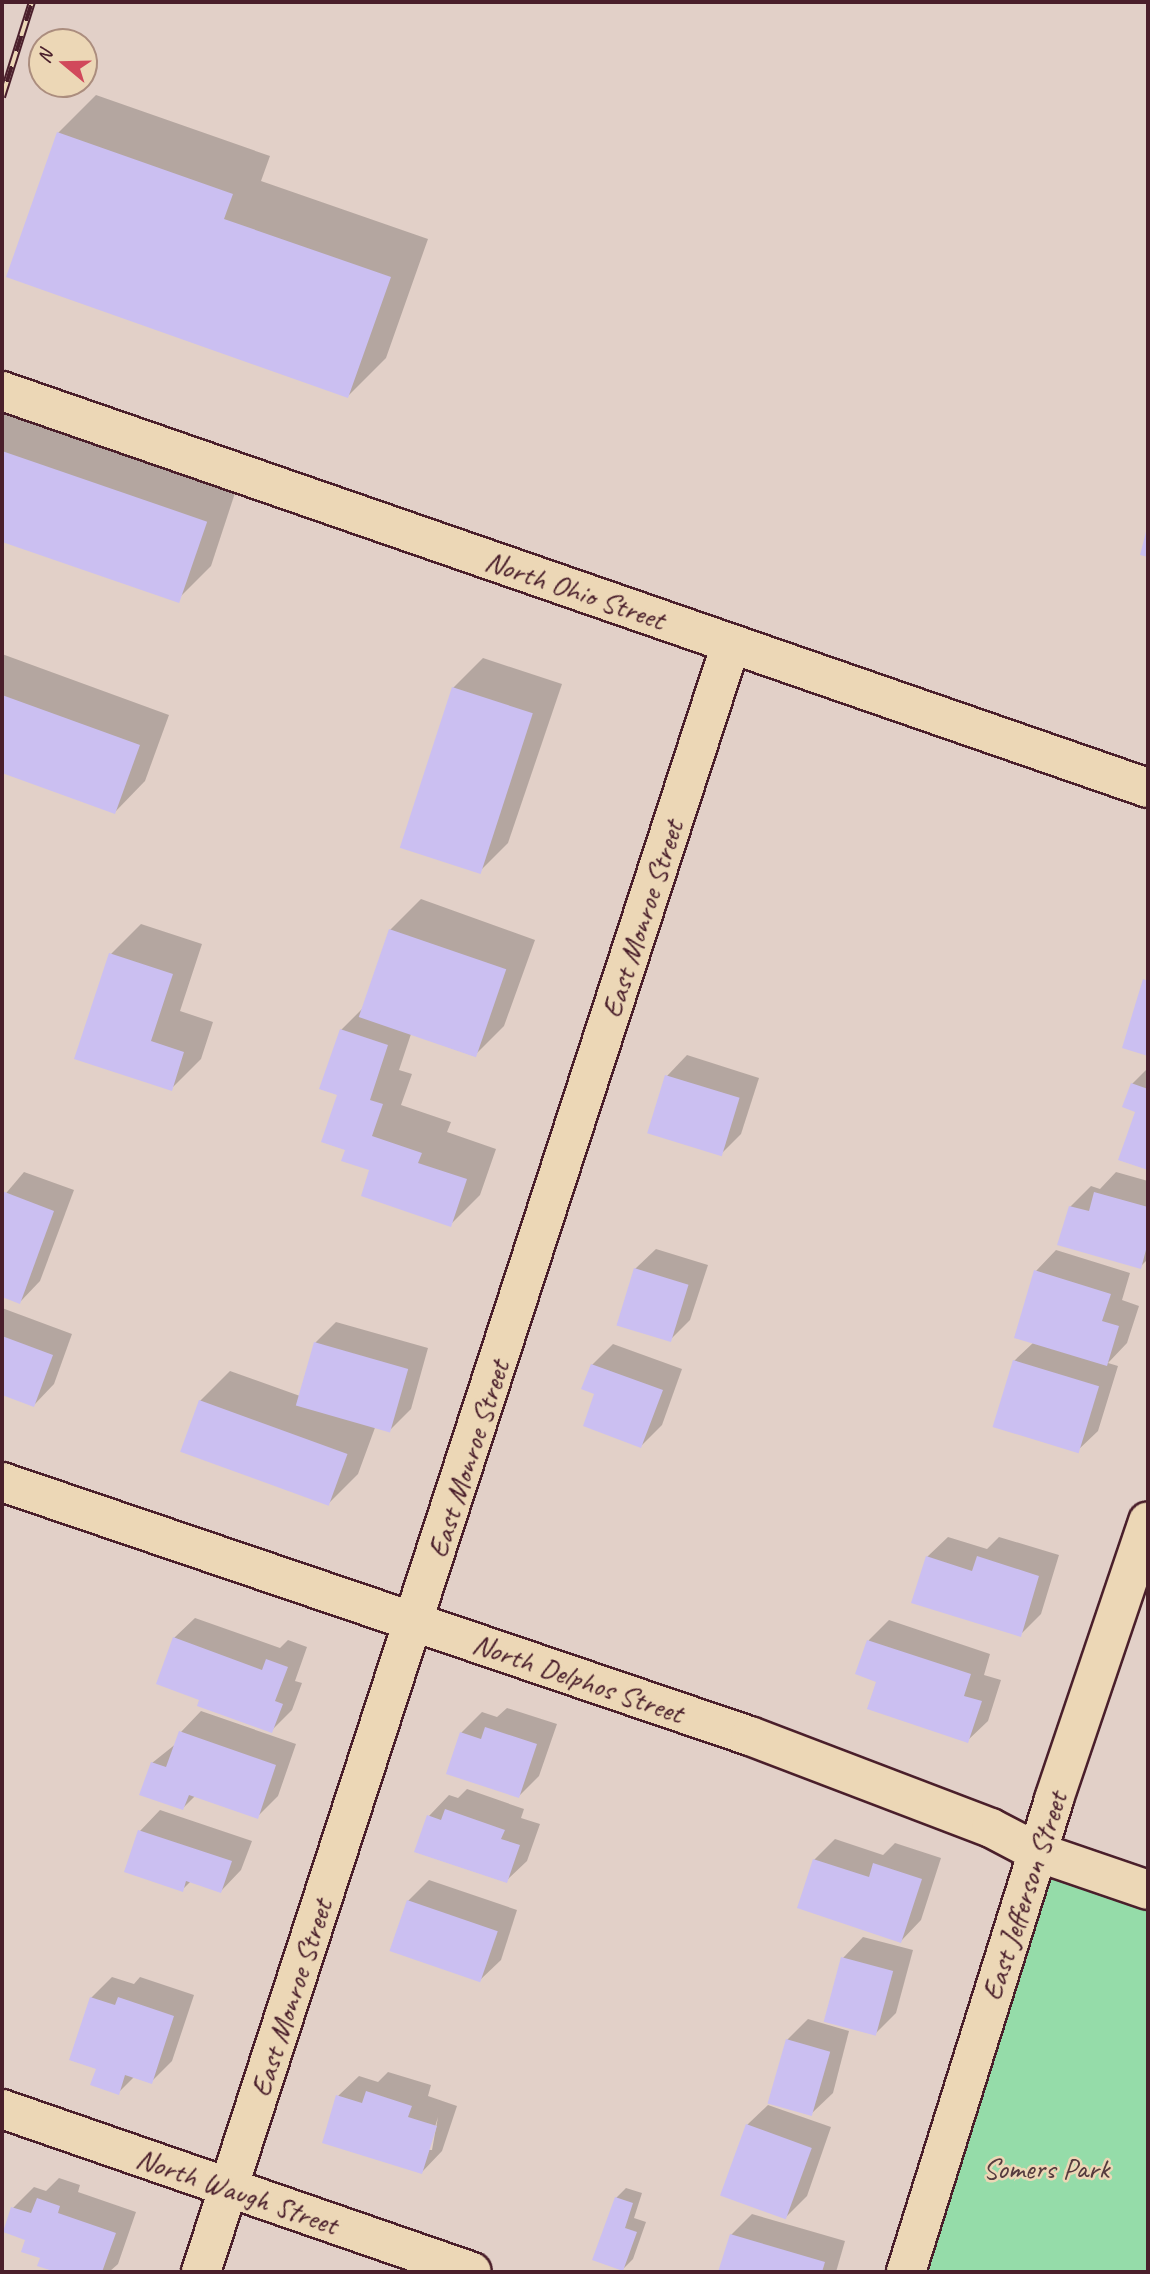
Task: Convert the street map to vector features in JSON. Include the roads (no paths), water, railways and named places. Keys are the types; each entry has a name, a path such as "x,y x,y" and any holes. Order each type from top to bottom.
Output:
{"street":[{"name":"North Ohio Street","path":"2,391 1148,788"},
{"name":"East Monroe Street","path":"201,2272 732,644"},
{"name":"North Delphos Street","path":"2,1482 750,1736 991,1828 1037,1852 1148,1890"},
{"name":"East Jefferson Street","path":"906,2272 1037,1852 1148,1521"},
{"name":"North Waugh Street","path":"2,2109 472,2272"}],"railway":[{"path":"2,97 32,2"}],"park label":[{"name":"Somers Park","path":"1046,2168"}]}
